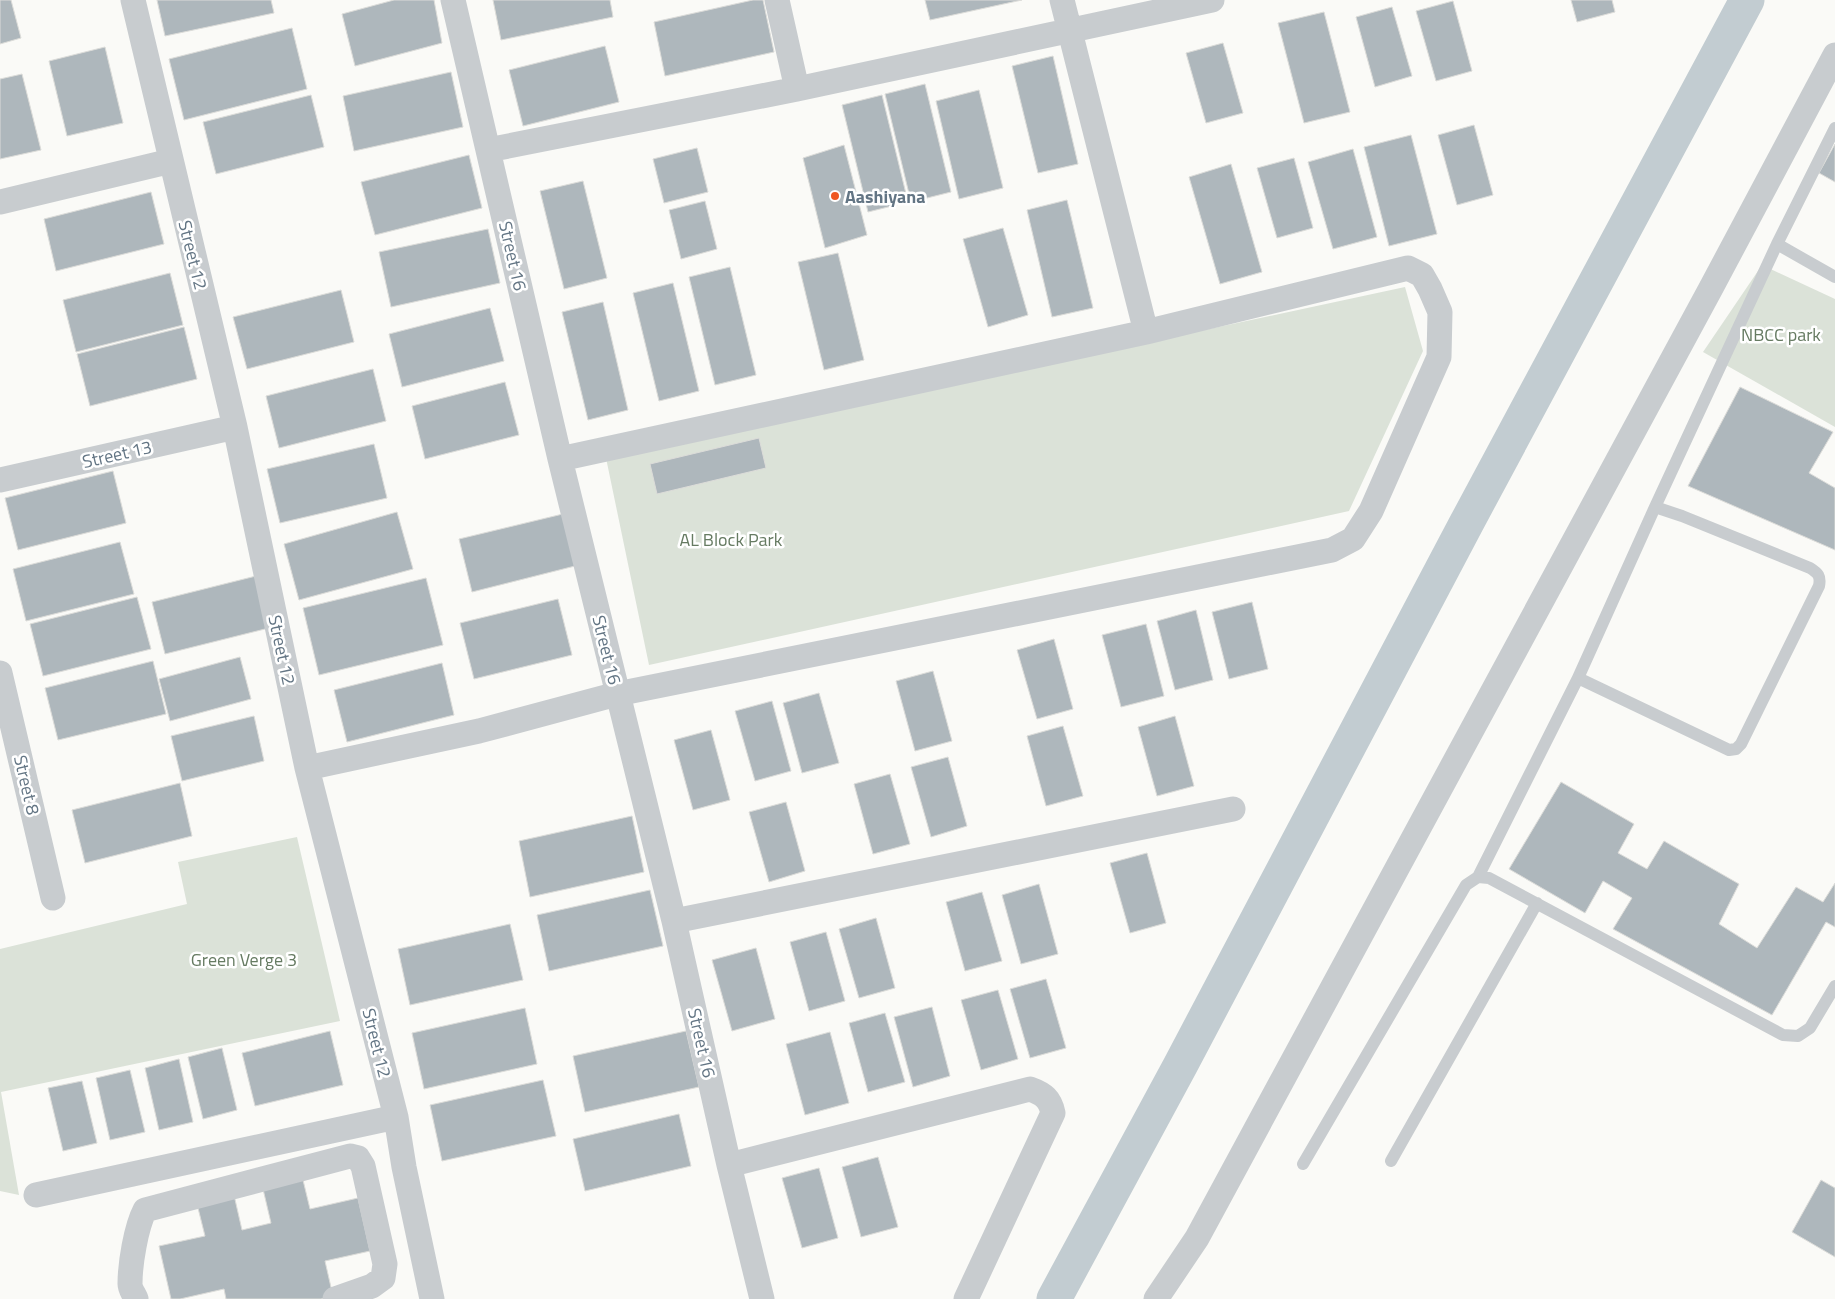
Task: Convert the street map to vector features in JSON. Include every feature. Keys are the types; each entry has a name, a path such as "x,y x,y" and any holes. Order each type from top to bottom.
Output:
{"street":[{"name":"Street 12","path":"132,0 235,428 307,768 396,1117 404,1167 432,1299"},
{"name":"Street 16","path":"452,0 560,459 674,920 729,1165 762,1299"},
{"path":"776,0 797,89"},
{"path":"1062,0 1146,332"},
{"path":"488,150 797,89 1212,0"},
{"path":"1156,1299 1206,1221 1835,55"},
{"path":"0,202 171,161"},
{"path":"307,768 479,731 617,694 1332,550 1353,538 1371,511 1439,357 1440,312 1422,275 1408,268 1146,332 560,459"},
{"name":"Street 13","path":"0,480 235,428"},
{"name":"Street 8","path":"1,679 53,898"},
{"path":"674,920 1233,809"},
{"path":"729,1165 1030,1089 1042,1093 1051,1102 1053,1114 966,1299"},
{"path":"36,1195 396,1117"},
{"path":"136,1299 130,1286 136,1235 139,1221 145,1210 350,1156 358,1158 363,1166 385,1264 383,1278 372,1286 335,1299"},
{"path":"365,1176 404,1167"},
{"path":"381,1244 420,1239"}],"lane":[{"path":"1303,1164 1466,885 1478,877 1578,678 1776,244 1835,128"},
{"path":"1776,244 1835,277"},
{"path":"1578,678 1729,750 1736,749 1741,744 1819,586 1820,579 1817,573 1810,568 1682,516 1655,507"},
{"path":"1478,877 1489,878 1537,903 1783,1036 1798,1036 1810,1028 1835,986"},
{"path":"1392,1161 1537,903"}],"green space":[{"name":"NBCC park","path":"1762,265 1835,299 1835,427 1703,352"},
{"name":"AL Block Park","path":"1405,287 1423,351 1349,511 649,665 606,458"},
{"name":"Green Verge 3","path":"297,837 340,1021 1,1092 19,1195 0,1191 0,949 187,904 178,862"}],"building":[{"path":"0,0 11,0 21,38 0,44"},
{"path":"157,0 271,0 274,13 165,36"},
{"path":"394,0 434,0 442,43 355,66 342,14"},
{"path":"493,0 610,0 613,17 501,40"},
{"path":"753,0 763,0 774,52 665,76 654,22"},
{"path":"925,0 1022,0 930,20"},
{"path":"1571,0 1612,0 1615,12 1577,22"},
{"path":"1453,1 1472,71 1436,81 1416,11"},
{"path":"1392,7 1412,76 1375,87 1356,17"},
{"path":"1324,12 1350,112 1304,123 1278,23"},
{"path":"292,28 307,89 184,120 169,59"},
{"path":"1223,43 1243,113 1206,123 1186,53"},
{"path":"605,46 619,102 523,126 509,70"},
{"path":"105,47 123,123 67,136 49,61"},
{"path":"1053,56 1078,164 1038,173 1012,66"},
{"path":"451,72 463,127 354,151 343,96"},
{"path":"22,74 41,150 0,159 0,79"},
{"path":"925,84 951,192 911,202 885,94"},
{"path":"979,90 1003,188 959,199 936,101"},
{"path":"311,95 324,147 216,174 203,122"},
{"path":"882,95 908,202 868,212 842,105"},
{"path":"1474,125 1493,195 1457,205 1438,135"},
{"path":"1411,135 1437,234 1389,246 1364,147"},
{"path":"1835,144 1835,182 1819,173"},
{"name":"Aashiyana","path":"844,145 867,235 825,248 803,158"},
{"path":"697,148 708,192 664,203 653,159"},
{"path":"1353,149 1377,237 1333,249 1308,162"},
{"path":"469,155 482,208 375,235 361,182"},
{"path":"1294,158 1313,228 1277,238 1257,168"},
{"path":"1231,164 1262,272 1220,284 1189,177"},
{"path":"583,181 607,278 564,289 540,191"},
{"path":"151,192 164,244 56,271 44,219"},
{"path":"1067,200 1093,308 1052,317 1027,210"},
{"path":"705,201 717,249 681,259 669,210"},
{"path":"1003,228 1028,315 988,327 963,239"},
{"path":"488,229 500,283 391,307 379,252"},
{"path":"838,253 864,360 824,370 798,262"},
{"path":"730,267 756,375 715,385 689,277"},
{"path":"170,273 183,325 76,352 63,300"},
{"path":"673,283 699,391 659,401 633,293"},
{"path":"341,290 354,342 247,369 233,317"},
{"path":"603,302 628,410 588,420 562,312"},
{"path":"490,308 504,361 402,387 389,334"},
{"path":"184,327 197,379 90,406 77,354"},
{"path":"373,369 386,421 279,448 266,396"},
{"path":"505,382 519,435 425,459 412,406"},
{"path":"1740,387 1833,432 1809,473 1835,488 1835,550 1688,486"},
{"path":"759,438 766,468 657,494 650,464"},
{"path":"374,444 387,498 280,523 267,469"},
{"path":"113,471 126,523 18,550 5,498"},
{"path":"397,512 413,569 299,600 284,544"},
{"path":"567,513 579,565 472,592 459,539"},
{"path":"120,542 134,594 26,621 13,569"},
{"path":"260,575 273,627 165,654 152,602"},
{"path":"426,578 443,645 319,675 303,608"},
{"path":"137,597 151,649 43,676 30,624"},
{"path":"558,599 572,655 474,679 460,623"},
{"path":"1252,602 1268,669 1229,679 1212,612"},
{"path":"1196,610 1213,680 1175,690 1157,621"},
{"path":"1146,624 1164,696 1121,707 1102,635"},
{"path":"1054,639 1073,709 1037,719 1017,650"},
{"path":"240,657 251,699 170,721 159,679"},
{"path":"153,661 166,714 58,740 45,688"},
{"path":"442,663 454,715 347,742 334,690"},
{"path":"933,671 952,741 915,751 896,681"},
{"path":"819,693 839,763 802,773 783,703"},
{"path":"772,701 791,771 755,781 735,711"},
{"path":"254,716 264,761 182,781 171,736"},
{"path":"1175,716 1194,786 1157,796 1138,727"},
{"path":"1063,726 1083,796 1046,806 1027,736"},
{"path":"711,730 730,800 693,810 674,740"},
{"path":"948,757 967,826 931,837 911,767"},
{"path":"890,774 910,844 873,854 854,784"},
{"path":"1561,782 1634,824 1618,853 1647,869 1664,841 1739,884 1719,924 1757,948 1796,887 1823,902 1835,883 1835,927 1826,922 1772,1015 1613,929 1632,898 1603,881 1585,913 1509,869"},
{"path":"180,783 192,836 85,863 72,810"},
{"path":"786,802 805,871 769,882 749,812"},
{"path":"632,816 644,872 530,897 519,841"},
{"path":"1147,853 1166,923 1130,933 1110,863"},
{"path":"1039,884 1058,954 1021,964 1002,895"},
{"path":"650,890 663,946 549,971 537,915"},
{"path":"982,892 1002,961 965,971 946,902"},
{"path":"876,918 895,988 859,998 839,929"},
{"path":"510,924 523,980 410,1005 398,949"},
{"path":"826,932 845,1001 809,1011 790,942"},
{"path":"756,948 775,1019 732,1031 712,960"},
{"path":"1046,979 1066,1048 1030,1058 1010,989"},
{"path":"998,990 1018,1059 981,1070 961,1000"},
{"path":"932,1007 950,1076 913,1087 894,1017"},
{"path":"525,1008 537,1064 424,1089 412,1033"},
{"path":"885,1013 905,1082 868,1092 849,1023"},
{"path":"330,1031 343,1085 255,1106 242,1053"},
{"path":"686,1031 699,1087 585,1112 573,1056"},
{"path":"830,1032 849,1103 805,1115 786,1044"},
{"path":"222,1048 237,1110 203,1119 188,1057"},
{"path":"179,1059 193,1122 159,1130 145,1068"},
{"path":"130,1070 145,1132 110,1140 96,1078"},
{"path":"543,1080 556,1136 442,1161 430,1105"},
{"path":"82,1081 97,1143 63,1151 48,1088"},
{"path":"679,1114 691,1166 585,1191 573,1139"},
{"path":"878,1157 898,1227 861,1237 842,1167"},
{"path":"819,1168 838,1238 802,1248 782,1178"},
{"path":"303,1180 310,1209 358,1198 370,1251 325,1261 333,1296 321,1299 226,1299 224,1289 180,1299 171,1299 159,1246 205,1236 197,1204 234,1195 242,1230 271,1223 263,1189"},
{"path":"1821,1180 1835,1188 1835,1257 1792,1232"}],"waterway":[{"path":"1054,1299 1747,0"}],"place":[{"name":"Aashiyana","path":"835,196"}]}
